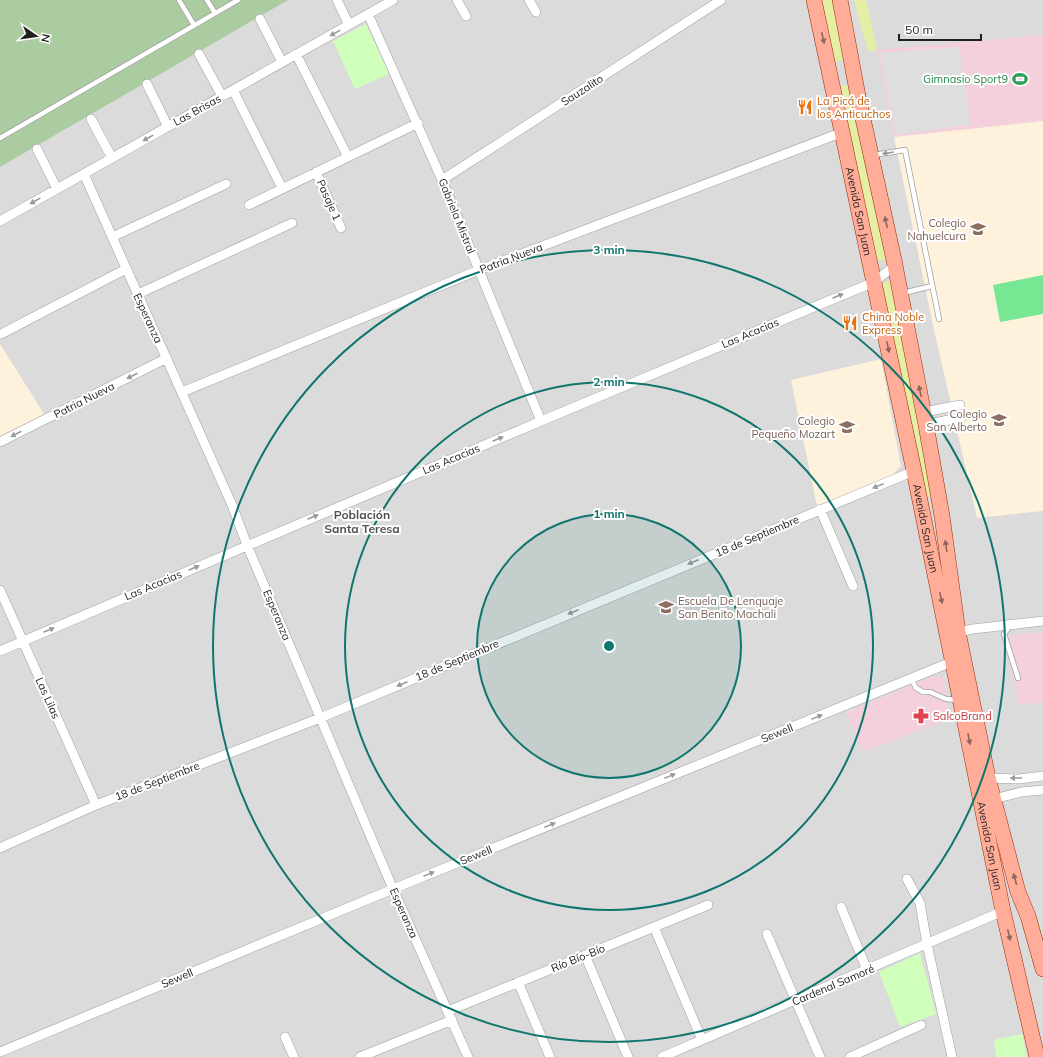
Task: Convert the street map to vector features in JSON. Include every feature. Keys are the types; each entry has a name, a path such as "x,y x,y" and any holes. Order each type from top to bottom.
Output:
{"main road":[{"name":"Avenida San Juan","path":"814,0 962,699 1003,911 1038,1057"},
{"name":"Avenida San Juan","path":"840,0 856,87 894,260 925,418 942,516 958,632 988,778 1018,892 1039,943 1043,970"},
{"path":"836,101 837,86 840,81 850,79 856,87"},
{"path":"924,518 933,519 942,516"}],"street":[{"path":"337,0 349,25"},
{"name":"Las Brisas","path":"0,220 393,0"},
{"path":"457,0 466,16"},
{"path":"529,0 536,12"},
{"name":"Sauzalito","path":"442,180 721,0"},
{"name":"Gabriela Mistral","path":"368,14 418,123 541,421"},
{"path":"260,19 282,62"},
{"path":"199,54 222,96"},
{"path":"296,54 348,157"},
{"path":"147,84 168,127"},
{"path":"233,90 282,188"},
{"path":"91,119 112,158"},
{"path":"249,205 418,123"},
{"name":"Patria Nueva","path":"182,392 478,270 843,132"},
{"path":"37,149 57,189"},
{"name":"Pasaje 1","path":"316,172 341,228"},
{"name":"Esperanza","path":"84,174 232,505 247,545 393,889 468,1057"},
{"path":"112,237 226,184"},
{"path":"138,294 292,224"},
{"name":"Las Acacias","path":"0,651 247,545 874,282 894,266 894,260"},
{"path":"1,334 126,268"},
{"name":"Patria Nueva","path":"0,442 167,358"},
{"path":"925,418 960,406"},
{"path":"925,418 962,417"},
{"name":"18 de Septiembre","path":"0,848 96,805 320,718 914,471"},
{"path":"820,510 853,586"},
{"name":"Las Lilas","path":"0,590 96,805"},
{"path":"958,632 1043,621"},
{"name":"Sewell","path":"0,1052 393,889 954,661"},
{"path":"988,778 1019,779 1043,776"},
{"path":"994,799 1021,792 1043,790"},
{"path":"907,879 920,903 927,944 952,1057"},
{"name":"Río Bío-Bío","path":"448,1011 708,905"},
{"path":"841,907 868,970"},
{"name":"Cardenal Samoré","path":"662,1057 796,1001 1003,911"},
{"path":"654,927 702,1040"},
{"path":"768,934 820,1057"},
{"path":"585,955 628,1057"},
{"path":"518,982 550,1057"},
{"path":"360,1057 452,1020"},
{"path":"850,1057 921,1025"},
{"path":"285,1037 294,1057"}],"lane":[{"path":"179,0 194,25"},
{"path":"207,0 215,13"},
{"path":"0,138 238,0"},
{"path":"872,156 905,150 938,319"},
{"path":"900,294 932,286"},
{"path":"1004,625 1006,630 1004,634 1018,678"},
{"path":"911,678 916,688 923,692 930,692 946,699 962,699"}],"shaded area":[{"path":"0,0 1043,0 1043,1057 0,1057"},
{"path":"1043,35 1043,121 894,137 877,50"},
{"name":"Gimnasio Sport9","path":"959,47 971,125 896,134 880,53"},
{"name":"Colegio Nahuelcura","path":"1043,121 1043,511 977,518 934,330 894,137"},
{"path":"0,344 44,414 0,436"},
{"name":"Colegio Pequeño Mozart","path":"881,359 901,466 891,476 817,507 791,380"},
{"path":"1043,632 1043,702 1019,705 1004,636"},
{"path":"935,676 944,678 950,719 863,752 846,712"}],"green space":[{"path":"0,0 288,0 0,167"},
{"path":"820,0 835,0 846,59 835,62"},
{"path":"854,0 866,0 877,50 868,51"},
{"path":"366,24 389,74 355,89 333,41"},
{"path":"843,85 850,86 887,259 877,262 839,88"},
{"path":"1043,275 1043,314 1000,322 993,285"},
{"path":"891,281 932,498 926,496 882,283"},
{"path":"920,953 936,1014 900,1027 879,972"},
{"path":"1022,1034 1027,1057 996,1057 994,1040"}],"place":[{"name":"Gimnasio Sport9","path":"1020,79"},
{"name":"La Picá de los Anticuchos","path":"805,107"},
{"name":"Colegio Nahuelcura","path":"978,229"},
{"name":"China Noble Express","path":"850,323"},
{"name":"Colegio San Alberto","path":"999,420"},
{"name":"Colegio Pequeño Mozart","path":"847,427"},
{"name":"Escuela De Lenguaje San Benito Machali","path":"666,607"},
{"name":"SalcoBrand","path":"921,716"}],"district":[{"name":"Población Santa Teresa","path":"362,521"}]}
